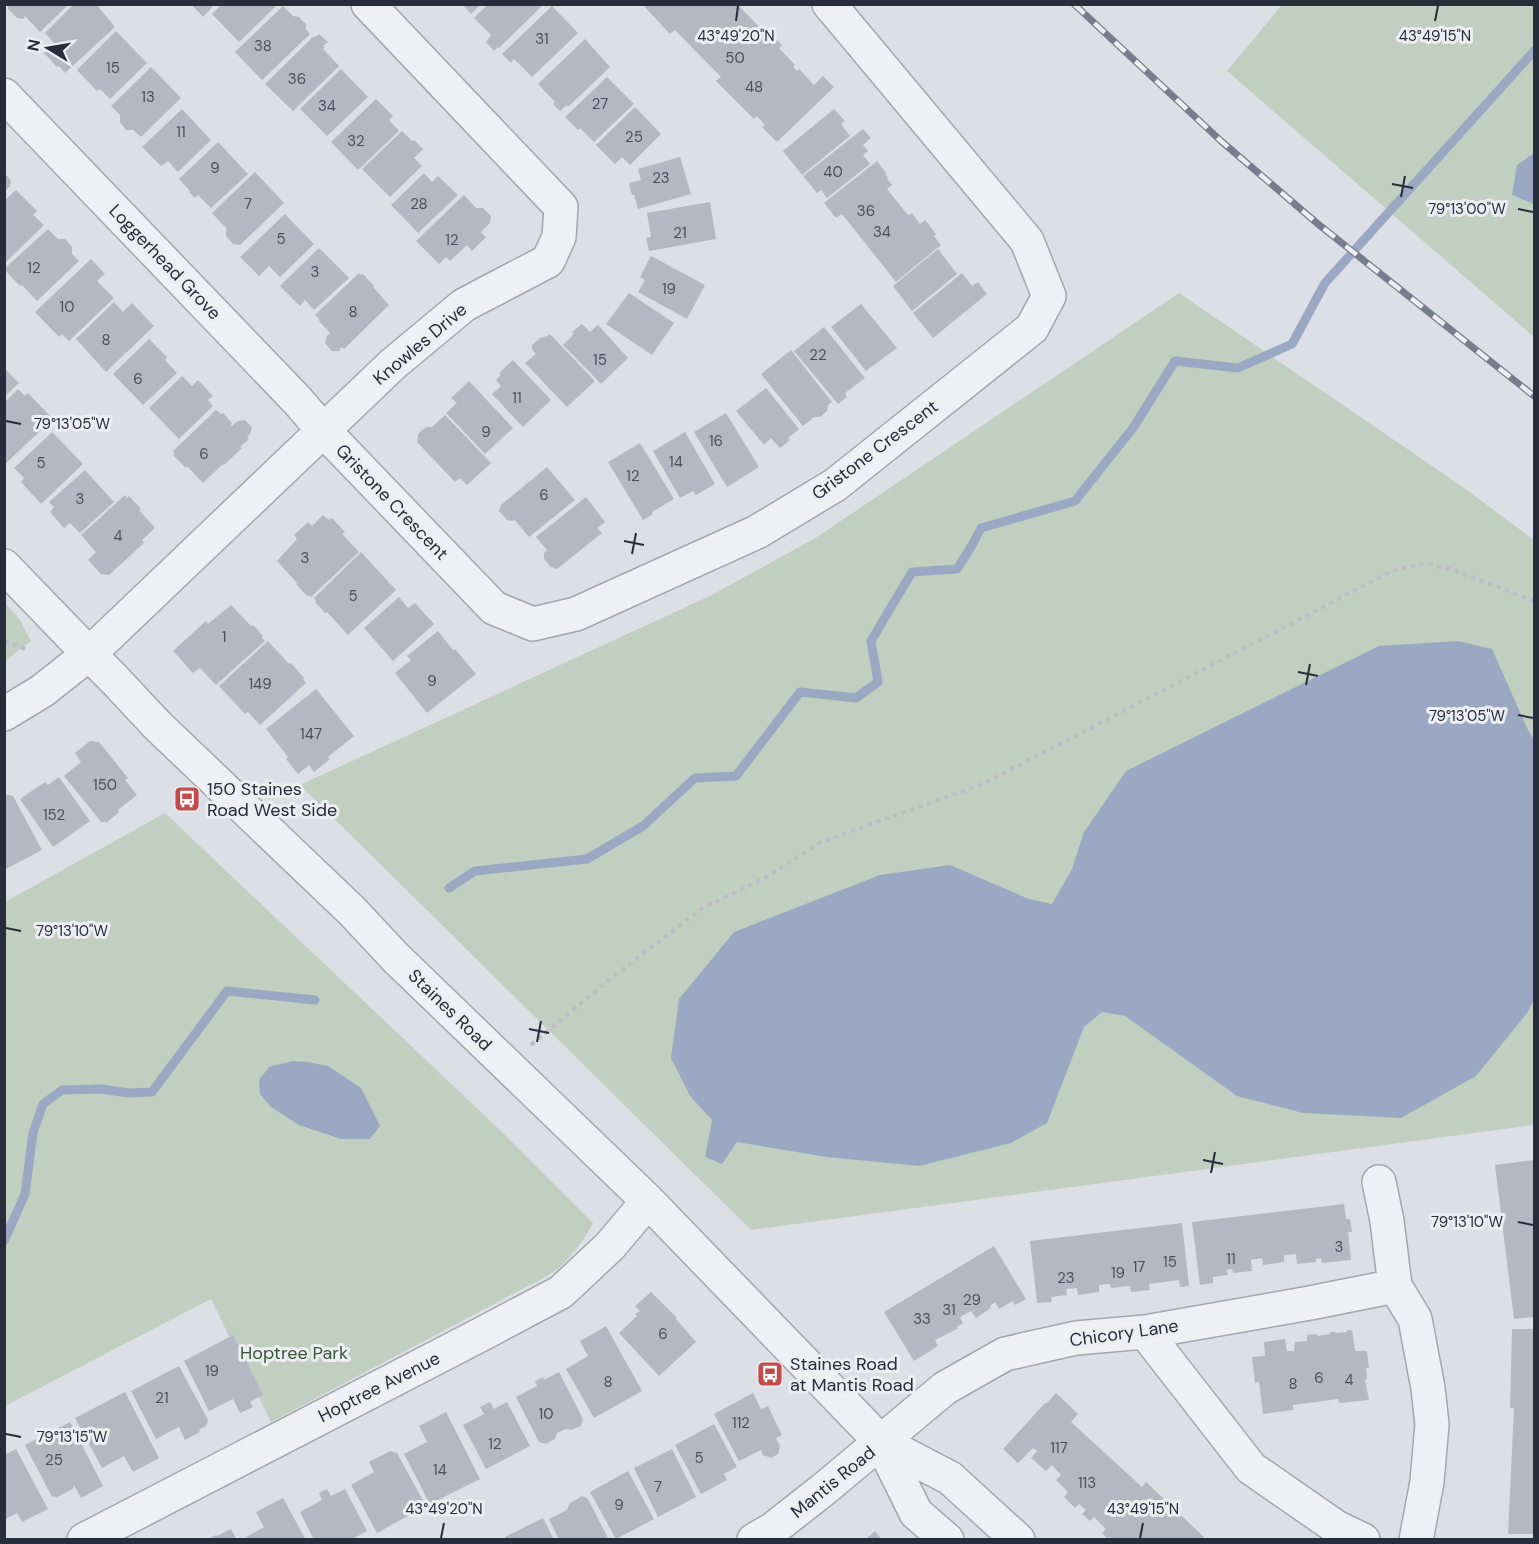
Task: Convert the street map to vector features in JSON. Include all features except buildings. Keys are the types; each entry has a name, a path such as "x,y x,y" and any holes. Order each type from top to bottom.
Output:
{"street":[{"name":"Knowles Drive","path":"89,654 393,364 464,305 549,261 559,237 561,207 368,4"},
{"name":"Gristone Crescent","path":"323,430 494,608 533,624 576,614 757,532 835,485 1032,328 1049,296 1027,242 829,4"},
{"name":"Loggerhead Grove","path":"4,95 297,400 323,430"},
{"name":"Staines Road","path":"4,566 157,725 352,911 396,958 648,1201 881,1443 916,1513 947,1539"},
{"path":"4,714 42,691 89,654"},
{"path":"1379,1182 1387,1221 1395,1286 1415,1319 1428,1388 1432,1424 1427,1482 1416,1539"},
{"name":"Hoptree Avenue","path":"84,1539 561,1292 610,1246 648,1201"},
{"name":"Chicory Lane","path":"881,1443 945,1388 1005,1354 1076,1338 1145,1332 1395,1286"},
{"path":"1145,1332 1251,1468 1336,1527 1363,1539"},
{"name":"Staines Road","path":"881,1443 950,1478 1018,1539"},
{"name":"Mantis Road","path":"754,1539 773,1529 881,1443"}],"path":[{"path":"508,1066 538,1038 700,909 765,878 821,842 983,784 1392,571 1425,563 1454,570 1534,601"},
{"path":"4,641 28,650"}],"green space":[{"path":"1282,5 1534,5 1534,337 1227,71"},
{"path":"1179,293 1460,485 1534,540 1534,1125 751,1230 300,785 712,595 817,537"},
{"path":"5,603 20,620 31,641 5,661"},
{"name":"Hoptree Park","path":"165,813 501,1131 593,1223 570,1257 548,1275 271,1422 211,1299 5,1406 5,902"}],"water":[{"path":"1534,153 1534,204 1512,195 1517,165"},
{"path":"1458,641 1492,649 1534,740 1534,999 1528,1012 1476,1076 1401,1118 1303,1113 1237,1096 1125,1016 1102,1012 1084,1027 1047,1123 1011,1143 919,1166 827,1157 737,1142 722,1164 705,1157 712,1120 690,1096 671,1058 679,999 734,932 880,875 950,865 1029,899 1052,904 1072,869 1084,832 1126,771 1379,646"},
{"path":"292,1061 328,1066 361,1088 380,1126 370,1139 341,1139 299,1125 271,1107 260,1094 259,1080 269,1067"}],"waterway":[{"path":"449,888 475,871 587,859 643,826 695,778 736,776 800,692 856,698 878,682 871,641 912,572 957,569 981,528 1075,501 1133,428 1175,361 1238,368 1292,344 1325,283 1534,51"},
{"path":"4,1241 25,1194 33,1133 43,1104 62,1090 101,1089 128,1093 152,1092 227,991 315,1000"}],"railway":[{"path":"1074,4 1221,141 1318,224 1534,396"}],"place":[{"name":"150 Staines Road West Side","path":"187,799"},
{"name":"Staines Road at Mantis Road","path":"770,1374"}]}
